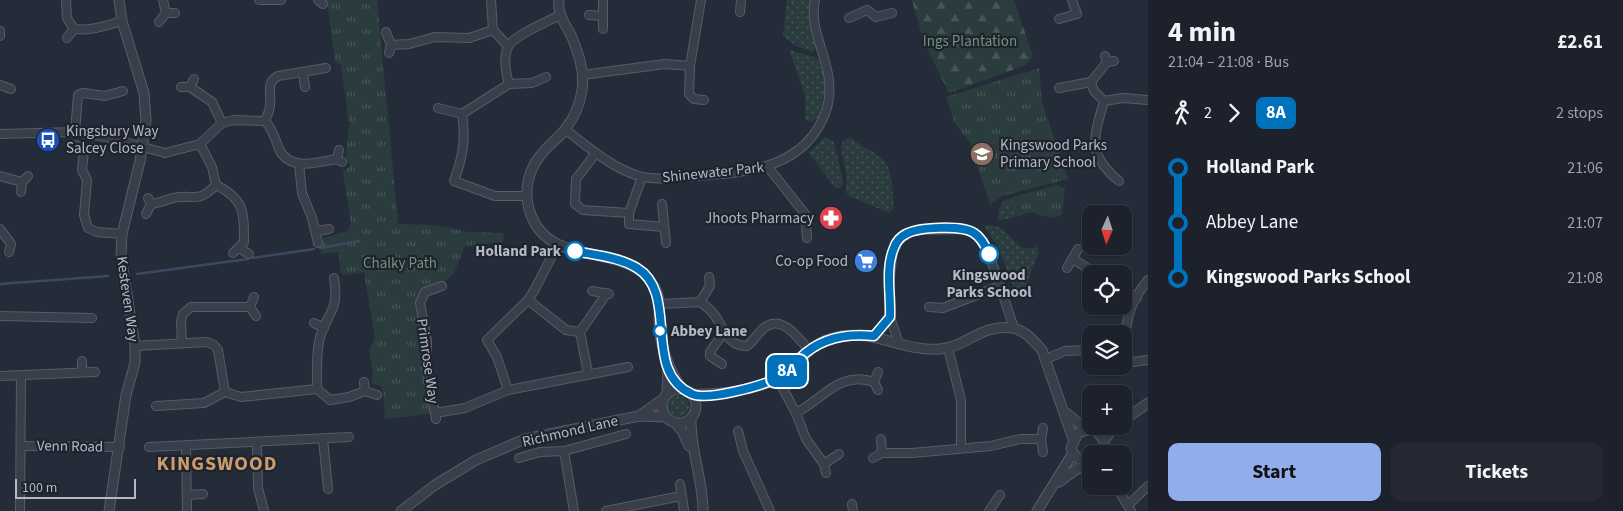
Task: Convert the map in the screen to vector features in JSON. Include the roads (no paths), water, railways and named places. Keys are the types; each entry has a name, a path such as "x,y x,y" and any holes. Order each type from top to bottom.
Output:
{"street":[{"path":"66,0 67,18 74,29"},
{"name":"Kesteven Way","path":"108,511 120,447 120,429 135,363 135,346 121,256 122,234 140,161 146,120 144,93 122,21 119,0"},
{"path":"163,0 166,13"},
{"path":"259,0 281,0"},
{"path":"491,0 492,30 508,46"},
{"path":"559,0 560,15 580,58 582,76 580,100 566,130 545,149 533,165 527,181 526,196 528,207 536,226 544,236 557,246 616,260 638,269 655,288 660,304 659,322 668,367 665,396 662,405 666,417 682,431 693,453 698,471 703,511"},
{"path":"603,0 603,29"},
{"path":"701,0 690,66 689,94 694,99 704,100"},
{"path":"740,12 741,0"},
{"name":"Shinewater Park","path":"566,130 623,170 642,177 700,176 768,168 791,155 811,138 826,110 830,86 826,61 816,31 814,0"},
{"path":"864,0 867,10 876,17 892,12"},
{"path":"1059,19 1076,14 1072,0"},
{"path":"848,18 867,10"},
{"path":"166,13 175,13"},
{"path":"159,22 166,13"},
{"path":"509,84 505,67 508,46 516,39 560,15"},
{"path":"589,15 602,16"},
{"path":"74,29 92,29 122,21"},
{"path":"67,38 74,29"},
{"path":"0,30 0,36"},
{"path":"386,32 390,49 435,38 469,38 492,30"},
{"path":"1059,88 1091,82 1108,59"},
{"path":"582,76 665,64 690,66"},
{"path":"265,121 270,108 270,82 278,76 326,68"},
{"path":"303,72 305,87"},
{"path":"438,108 462,114 509,84 532,83 546,77"},
{"path":"190,87 194,79"},
{"path":"1091,82 1094,91 1104,101"},
{"path":"0,85 11,89"},
{"path":"181,87 190,87 212,102 222,123"},
{"path":"74,132 78,95 83,92 105,96 124,91"},
{"path":"1104,101 1123,98 1148,100"},
{"path":"1104,101 1096,132 1097,153 1105,169 1119,181"},
{"path":"462,114 465,133 464,152 454,181 495,196 526,196"},
{"path":"0,134 74,132 106,136 165,153 200,144 222,123 234,120 265,121 270,127 280,152 299,164 339,160 339,150"},
{"path":"200,144 212,167 216,185"},
{"path":"76,145 84,150 93,148"},
{"path":"84,150 82,170 87,180 84,196 84,215 88,228 98,232 122,234"},
{"path":"596,152 576,179 575,204 583,210 629,213"},
{"path":"299,164 302,193 317,231 318,243"},
{"path":"768,168 805,214 807,238"},
{"path":"0,176 25,179 21,192"},
{"path":"642,177 629,213 629,224 664,227"},
{"path":"146,214 149,201 161,204 178,197 194,199 205,196 216,185"},
{"path":"216,185 232,193 239,200 244,242 236,250 249,254"},
{"path":"662,204 666,243"},
{"path":"899,344 890,317 889,286 893,250 899,239 906,233 920,230 953,228 973,232 981,239 989,254 1014,328"},
{"path":"0,229 10,248 18,238"},
{"path":"317,231 329,229"},
{"path":"557,246 528,300 488,340 497,357 508,390 588,373 628,367"},
{"path":"1067,268 1078,249"},
{"path":"1073,259 1083,265"},
{"path":"700,302 710,286 709,277"},
{"path":"317,390 319,342 333,312 337,296 334,278"},
{"path":"1126,325 1137,298 1148,280"},
{"name":"Primrose Way","path":"442,286 426,292 420,303 427,341 426,367 436,416 465,408 508,390"},
{"path":"929,307 943,308 1000,286"},
{"path":"588,373 580,332 609,294 592,291"},
{"path":"1132,295 1137,298"},
{"path":"250,307 254,297"},
{"path":"528,300 566,330 580,332"},
{"path":"660,304 700,302 713,313 724,332 736,344 747,346 765,326 773,324 781,325 794,332 809,350"},
{"path":"182,343 181,321 183,314 191,308 250,307"},
{"path":"250,307 256,316"},
{"path":"943,308 943,318"},
{"path":"0,316 92,318"},
{"path":"874,336 890,317"},
{"path":"314,323 324,328"},
{"path":"668,367 681,388 692,394 714,395 777,378 819,343 844,335 874,336 923,349 948,348 987,330 1014,328 1033,339 1042,350 1066,413 1073,439"},
{"path":"722,364 710,356 710,352 724,332"},
{"path":"135,346 206,342 214,345 218,350 225,392"},
{"path":"948,348 962,400 961,447"},
{"path":"1046,359 1065,351 1082,350"},
{"path":"1132,362 1148,360"},
{"path":"82,361 82,372"},
{"path":"0,376 95,372"},
{"path":"796,413 813,404 842,381 855,378 876,386 878,372"},
{"name":"Venn Road","path":"20,511 21,376"},
{"path":"777,378 796,413 806,440 824,464 826,473"},
{"path":"364,382 364,391"},
{"path":"665,396 681,388"},
{"path":"156,406 204,403 225,392 241,397 317,390 330,400 349,397 364,391 376,395"},
{"path":"692,394 697,407"},
{"path":"675,423 684,422 691,418 697,407 714,395"},
{"name":"Richmond Lane","path":"639,416 665,396"},
{"path":"1132,414 1148,403"},
{"path":"176,415 177,405"},
{"path":"1066,413 1076,423 1082,426"},
{"name":"Richmond Lane","path":"400,511 435,485 476,460 525,439 639,416 666,417"},
{"path":"691,418 693,453"},
{"path":"1043,428 1041,439 1043,452"},
{"path":"738,431 743,451 770,511"},
{"path":"1082,432 1078,433 1073,439 1071,448 1073,453 1082,459"},
{"name":"Richmond Lane","path":"519,458 540,452 564,451 626,434"},
{"path":"1098,435 1104,440"},
{"path":"1104,445 1104,440 1108,435"},
{"path":"149,447 349,438"},
{"path":"323,439 328,489"},
{"path":"881,439 882,453"},
{"path":"873,458 882,453 912,453 961,447 990,446 1020,439 1041,439"},
{"path":"257,442 258,488 264,511"},
{"name":"Venn Road","path":"21,446 120,447"},
{"path":"186,446 187,510"},
{"path":"564,451 574,511"},
{"path":"1037,511 1073,453"},
{"path":"824,464 839,454"},
{"path":"1050,492 1069,473 1082,466"},
{"path":"680,484 684,510"},
{"path":"1121,495 1129,508 1148,486"},
{"path":"187,495 203,494"},
{"path":"989,511 1000,495"},
{"path":"612,511 681,496"}],"waterway":[{"path":"320,248 359,241"},
{"path":"253,258 314,249"},
{"path":"137,274 248,259"},
{"path":"0,284 108,276"}],"place":[{"name":"Kingsbury Way Salcey Close","path":"48,140"},
{"name":"Kingswood Parks Primary School","path":"982,154"},
{"name":"Jhoots Pharmacy","path":"831,218"},
{"name":"Holland Park","path":"575,251"},
{"name":"Kingswood Parks School","path":"989,254"},
{"name":"Co-op Food","path":"866,261"},
{"name":"Abbey Lane","path":"660,331"}],"district":[{"name":"KINGSWOOD","path":"217,463"}],"park label":[{"name":"Ings Plantation","path":"970,41"},
{"name":"Chalky Path","path":"400,263"}]}
